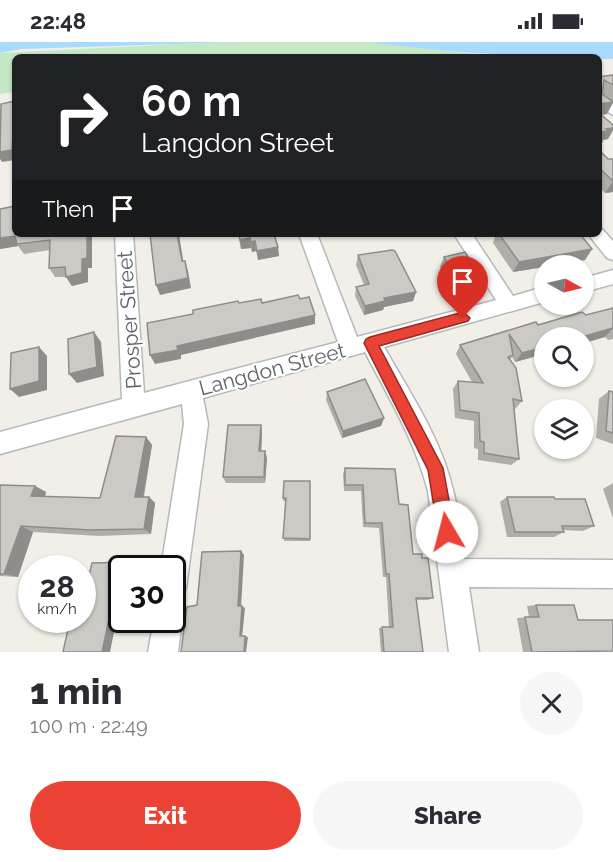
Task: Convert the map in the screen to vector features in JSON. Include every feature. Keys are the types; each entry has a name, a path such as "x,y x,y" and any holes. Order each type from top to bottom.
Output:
{"street":[{"name":"Prosper Street","path":"124,237 134,407"},
{"path":"309,237 361,345 435,468 441,491 464,652"},
{"path":"465,237 509,305"},
{"path":"600,237 613,253"},
{"path":"594,282 613,277"},
{"name":"Langdon Street","path":"0,443 534,299"},
{"path":"177,555 196,424 191,391"},
{"path":"452,573 613,574"},
{"path":"163,652 166,633"}],"green space":[{"path":"222,42 369,42 474,54 12,54 12,92 0,94 0,53"}],"water":[{"path":"0,42 237,42 22,49 0,53"},
{"path":"368,42 613,42 613,59 602,59 602,54 483,54"}],"building":[{"path":"613,75 613,85 604,80 602,94 602,76"},
{"path":"602,94 613,102 602,103"},
{"path":"12,102 12,150 0,152 1,104"},
{"path":"602,115 613,125 613,128 606,129 609,131 602,132"},
{"path":"602,153 608,159 613,159 613,181 602,171"},
{"path":"12,207 12,236 0,238 0,209"},
{"path":"15,237 87,237 87,258 82,259 82,273 66,277 65,267 49,268 50,240 17,244"},
{"path":"150,237 178,237 188,278 156,285"},
{"path":"240,237 275,237 278,247 257,251 255,241 251,242 250,238 240,240"},
{"path":"501,237 582,237 592,249 558,255 534,255 534,259 519,262"},
{"path":"395,251 416,292 384,298 385,301 365,306 356,287 369,284 358,255"},
{"path":"465,252 479,276 457,281 444,257"},
{"path":"298,295 300,299 309,297 315,315 177,346 178,350 150,355 147,323 193,314 193,310 238,301 239,303 261,299 262,303"},
{"path":"613,308 613,328 594,333 594,327 534,327 534,350 522,353 509,334 513,355 508,357 516,368 522,401 513,399 519,459 484,453 484,442 480,441 479,413 460,410 458,381 483,383 460,345 536,322 538,325 572,315 594,315 594,313"},
{"path":"94,332 97,367 69,374 68,339"},
{"path":"39,347 39,381 10,389 11,353"},
{"path":"365,379 384,418 343,431 327,392"},
{"path":"609,391 613,392 613,433 606,431"},
{"path":"228,425 261,425 259,451 265,451 264,477 223,477"},
{"path":"116,436 146,437 135,497 149,497 144,529 90,530 21,526 4,574 0,574 0,485 35,486 31,496 100,498"},
{"path":"345,468 395,469 399,504 408,505 413,554 422,554 422,558 428,558 433,598 416,598 423,652 384,652 382,627 393,627 382,523 365,523 363,485 345,485"},
{"path":"284,481 310,481 310,539 283,538 286,498 283,498"},
{"path":"507,497 585,499 594,526 562,526 564,532 515,532"},
{"path":"241,551 238,606 242,606 240,636 245,636 244,652 181,652 184,633 186,633 187,607 197,605 202,552"},
{"path":"96,563 108,563 108,624 102,652 63,652 67,633 96,633"},
{"path":"536,605 574,605 578,620 613,620 613,651 532,652 525,617 539,617"}],"route":[{"path":"447,532 441,491 430,454 370,343 463,318"}]}
